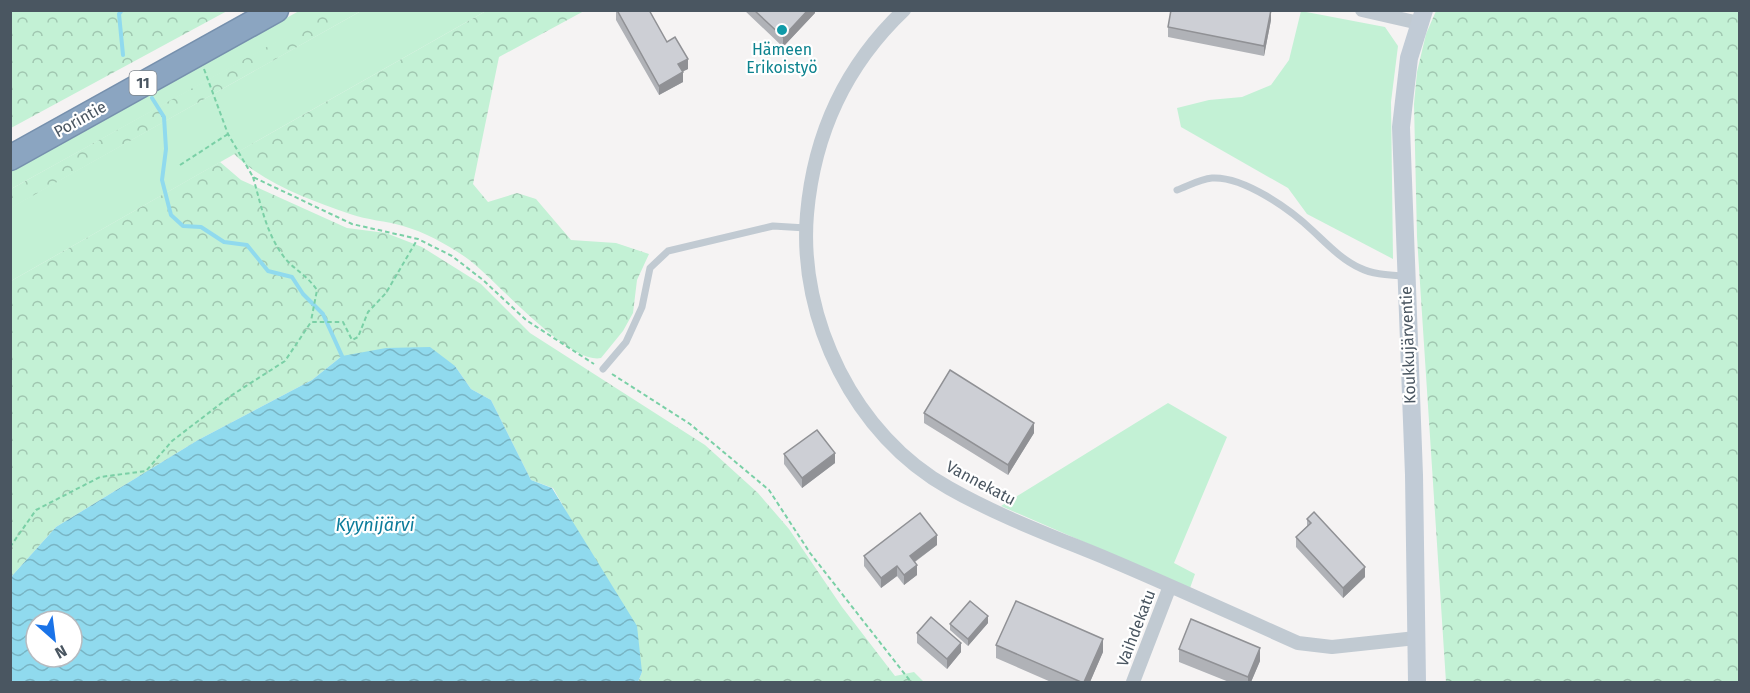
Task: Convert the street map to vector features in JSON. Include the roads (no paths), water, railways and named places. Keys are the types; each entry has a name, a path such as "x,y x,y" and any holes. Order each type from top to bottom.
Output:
{"highway":[{"name":"Porintie","path":"10,158 276,10"}],"street":[{"name":"Vannekatu","path":"904,10 868,50 849,78 822,132 810,176 806,228 808,273 818,319 837,367 877,426 904,455 947,488 1298,644 1332,647 1416,638"},
{"path":"1362,10 1421,17"},
{"name":"Koukkujärventie","path":"1417,682 1413,475 1401,127 1403,88 1421,17"},
{"name":"Vaihdekatu","path":"1133,682 1170,586"}],"lane":[{"path":"1177,190 1212,178 1232,181 1263,194 1299,217 1340,256 1360,268 1383,275 1405,276"},
{"path":"603,369 626,342 639,315 650,268 668,251 773,226 806,228"}],"water":[{"name":"Kyynijärvi","path":"430,347 455,366 471,389 491,400 531,480 552,488 637,626 642,672 638,682 11,682 11,577 56,527 198,440 312,380 342,356 386,348"}],"waterway":[{"path":"122,10 119,14 123,55"},
{"path":"152,98 164,117 166,149 162,180 171,215 183,226 201,227 224,242 247,245 268,271 292,277 303,294 323,314 342,356"}],"place":[{"name":"Hämeen Erikoistyö","path":"782,30"}]}
